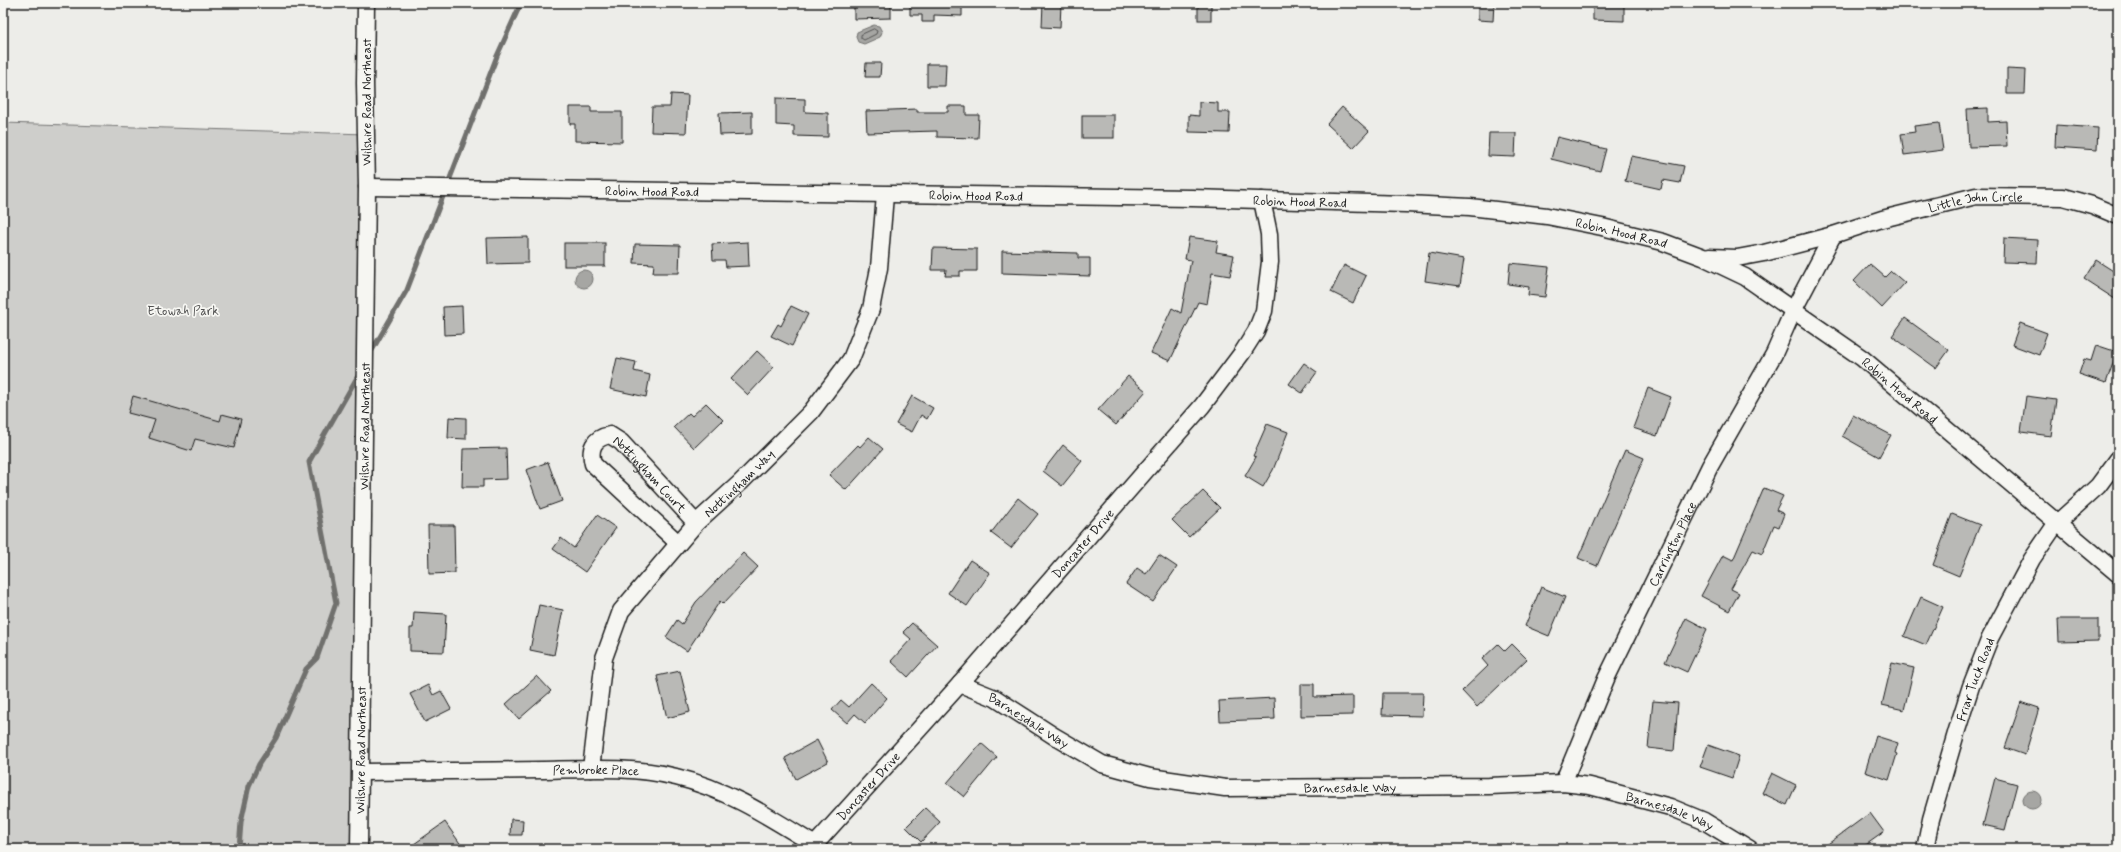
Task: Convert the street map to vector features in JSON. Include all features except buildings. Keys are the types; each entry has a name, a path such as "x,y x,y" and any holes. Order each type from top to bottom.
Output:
{"street":[{"name":"Wilshire Road Northeast","path":"359,849 367,187 365,83 366,3"},
{"name":"Robin Hood Road","path":"367,187 1262,200 1470,207 1547,216 1662,242 1703,257 1745,277 1862,358 2056,524 2118,574"},
{"name":"Nottingham Way","path":"591,769 604,658 621,611 677,542 741,482 811,412 851,359 871,309 880,262 885,195"},
{"name":"Little John Circle","path":"1703,257 1737,258 1764,253 1834,235 1882,219 1976,196 2063,197 2092,205 2118,216"},
{"name":"Doncaster Drive","path":"813,847 960,684 1202,406 1242,353 1256,331 1264,311 1270,262 1269,234 1262,200"},
{"path":"1793,311 1834,235"},
{"name":"Carrington Place","path":"1562,783 1606,679 1710,466 1774,354 1793,311"},
{"name":"Nottingham Court","path":"677,542 593,464 590,454 593,445 601,436 610,435 621,442 696,523"},
{"path":"2056,524 2098,486 2118,459"},
{"name":"Friar Tuck Road","path":"1925,849 1931,819 1957,730 1971,686 1990,638 2032,560 2056,524"},
{"name":"Barnesdale Way","path":"960,684 995,698 1054,736 1102,764 1150,777 1225,788 1562,783 1605,789 1670,807 1704,821 1750,849"},
{"name":"Pembroke Place","path":"361,772 591,769 637,771 676,776 748,804 813,847"}],"green space":[{"name":"Etowah Park","path":"3,123 366,134 357,849 3,849"}],"water":[{"path":"874,25 879,26 882,32 880,37 864,44 858,42 856,37 857,32"},
{"path":"584,270 590,273 593,279 590,285 584,288 578,285 575,279 578,273"},
{"path":"2032,791 2038,794 2041,800 2038,806 2032,809 2026,806 2023,800 2026,794"}],"waterway":[{"path":"370,354 407,290 497,56 521,3"},
{"path":"239,849 241,822 249,786 259,764 276,738 306,669 317,658 336,603 309,462 359,374"}]}
